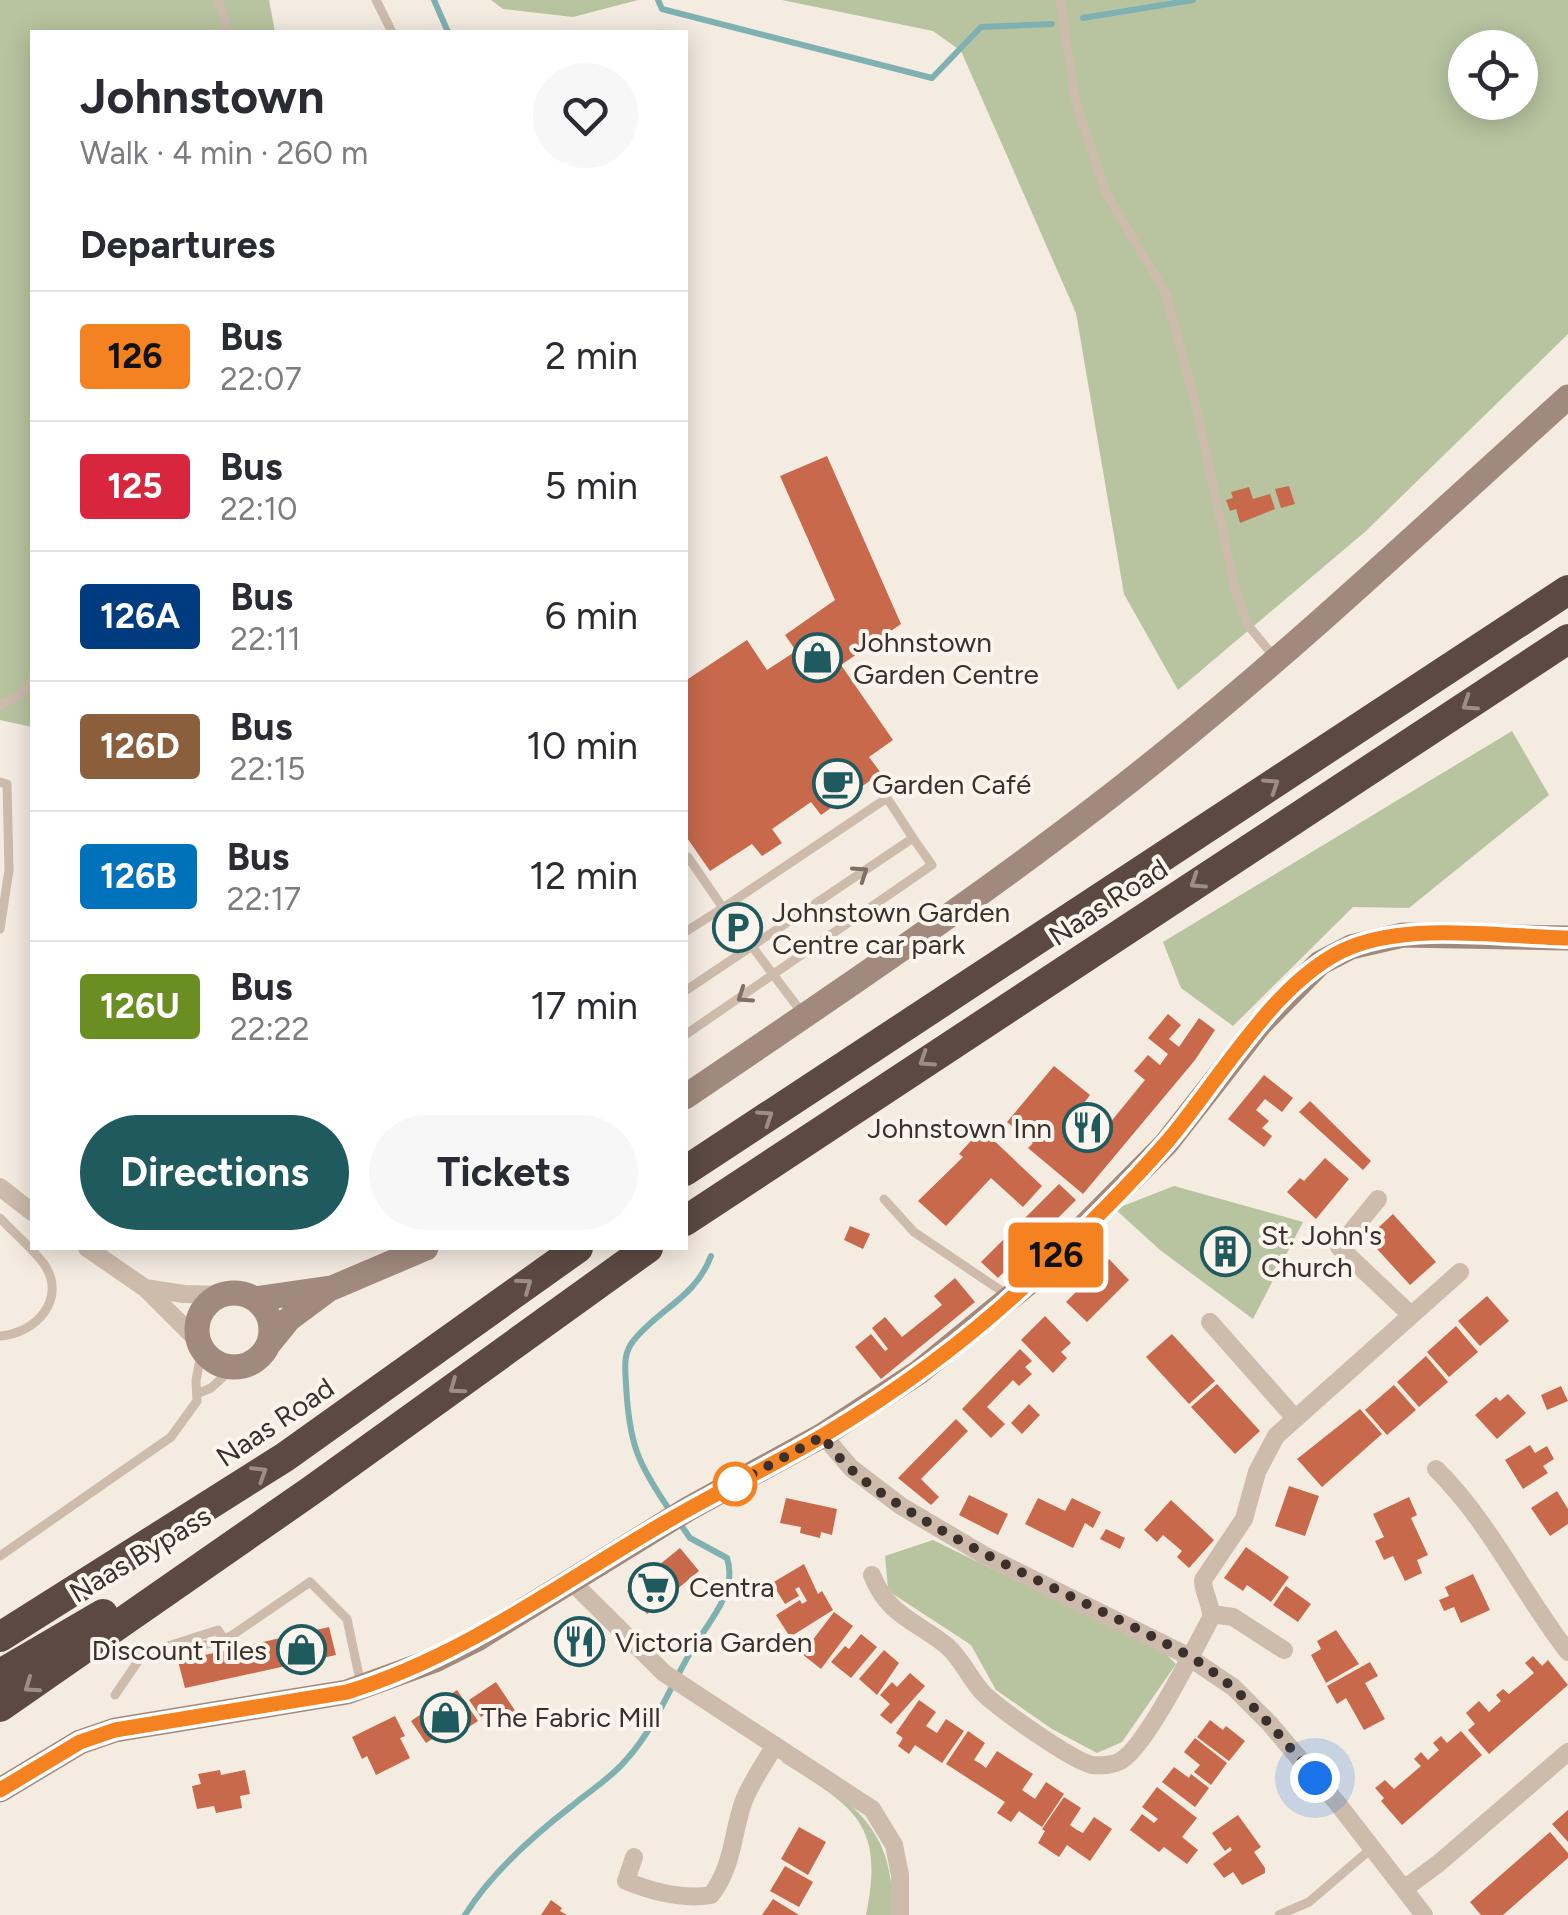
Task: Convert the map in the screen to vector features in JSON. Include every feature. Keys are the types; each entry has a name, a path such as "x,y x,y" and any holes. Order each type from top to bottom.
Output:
{"highway":[{"name":"Naas Road","path":"688,1170 1568,589"},
{"name":"Naas Road","path":"688,1219 1562,643"},
{"name":"Naas Road","path":"0,1637 286,1457 575,1250"},
{"path":"0,1707 312,1490 645,1250"},
{"name":"Naas Bypass","path":"0,1674 312,1490"}],"street":[{"path":"688,1095 975,899 1172,748 1329,614 1568,397"},
{"path":"0,1790 80,1742 115,1730 362,1688 435,1660 688,1510 823,1436 920,1372 1011,1298 1166,1144 1260,1024 1320,963 1351,946 1402,935 1568,938"},
{"path":"0,1186 30,1210"},
{"path":"1378,1199 1339,1246 1411,1314"},
{"path":"90,1250 145,1288 213,1360 234,1367 254,1361 288,1320 332,1288 421,1250"},
{"path":"872,1575 881,1599 948,1648 966,1666 983,1693 1065,1752 1090,1764 1122,1760 1149,1727 1212,1614 1203,1580 1244,1520 1264,1454 1294,1417 1460,1272"},
{"path":"145,1288 184,1294 234,1293 254,1299 332,1288"},
{"path":"200,1345 197,1332 201,1313 207,1304 224,1294"},
{"path":"254,1299 268,1315 268,1345"},
{"path":"1210,1322 1294,1417"},
{"path":"823,1436 851,1468 901,1506 984,1555 1190,1658 1234,1687 1270,1724 1424,1915"},
{"path":"1436,1469 1455,1487 1486,1529 1535,1610 1568,1652"},
{"path":"570,1580 686,1690 872,1810 894,1845 900,1875 900,1915"},
{"path":"1212,1614 1233,1617 1284,1650"},
{"path":"634,1857 626,1881 694,1898 711,1894 722,1880 733,1850 744,1801 775,1745"},
{"path":"1404,1889 1440,1863 1568,1752"}],"lane":[{"path":"218,0 224,30"},
{"path":"376,0 391,30"},
{"path":"1060,0 1076,103 1106,193 1166,294 1195,402 1236,592 1247,624 1275,658"},
{"path":"0,706 30,683"},
{"path":"0,782 7,784 4,855 9,870 0,929"},
{"path":"688,930 887,798 932,865 688,1033"},
{"path":"688,988 913,838"},
{"path":"688,857 804,1016"},
{"path":"884,1199 914,1232 1011,1298"},
{"path":"0,1218 45,1266 52,1285 48,1305 37,1324 17,1335 0,1336"},
{"path":"0,1556 171,1437 193,1409 199,1393 196,1380 200,1345"},
{"path":"199,1393 211,1388 234,1367"},
{"path":"171,1656 224,1639 310,1582 347,1619 362,1688"},
{"path":"114,1695 143,1654 218,1630 224,1639"},
{"path":"1279,1915 1309,1902 1372,1848"}],"green space":[{"path":"0,0 269,0 275,30 30,30 30,727 0,720"},
{"path":"491,0 638,0 573,17 503,9"},
{"path":"782,0 1568,0 1568,334 1366,531 1178,690 1124,594 1076,313 961,51 933,31"},
{"path":"1512,731 1549,795 1409,908 1353,907 1233,1026 1181,988 1163,942"},
{"path":"1174,1186 1303,1222 1253,1319 1160,1250 1115,1209"},
{"path":"933,1540 1166,1654 1176,1664 1122,1742 1097,1753 1052,1729 996,1690 971,1645 893,1594 888,1588 885,1556"},
{"path":"787,1760 832,1790 866,1821 887,1860 892,1915 866,1915 871,1859 867,1838 858,1821 828,1792 782,1762"}],"building":[{"name":"Johnstown Garden Centre","path":"827,456 901,624 841,665 893,740 869,757 881,773 821,815 811,802 772,829 782,843 762,856 752,844 710,871 688,839 688,679 747,640 767,670 796,651 785,635 835,600 780,476"},
{"path":"1289,486 1295,504 1281,508 1275,489"},
{"path":"1249,487 1253,499 1270,494 1275,509 1240,523 1236,509 1230,511 1226,500 1233,498 1231,492"},
{"path":"1168,1014 1181,1025 1169,1039 1179,1047 1199,1018 1215,1030 1195,1060 1083,1194 1028,1148 1033,1143 1007,1122 1054,1066 1090,1095 1084,1103 1109,1124 1145,1080 1134,1071 1148,1055 1160,1065 1168,1054 1148,1038"},
{"path":"1264,1075 1293,1098 1282,1112 1265,1099 1256,1110 1269,1121 1262,1128 1272,1136 1264,1147 1228,1119"},
{"path":"1310,1101 1371,1161 1363,1170 1299,1112"},
{"path":"978,1133 986,1133 1042,1186 1023,1207 991,1178 946,1226 918,1201 963,1157 959,1154"},
{"path":"1325,1158 1349,1179 1316,1219 1287,1192 1300,1178 1304,1181"},
{"path":"1059,1184 1076,1200 998,1278 981,1262"},
{"path":"1393,1214 1436,1262 1410,1285 1367,1238"},
{"path":"850,1226 870,1234 863,1249 844,1240"},
{"name":"St. John's Church","path":"1203,1238 1251,1243 1248,1263 1201,1258"},
{"path":"1109,1259 1129,1280 1087,1322 1066,1302"},
{"path":"955,1278 975,1302 881,1379 855,1347 871,1334 885,1351 888,1349 872,1328 885,1317 902,1337 942,1305 934,1296"},
{"path":"1487,1296 1509,1321 1480,1346 1458,1321"},
{"path":"1045,1316 1071,1343 1061,1352 1067,1358 1053,1373 1021,1340"},
{"path":"1456,1326 1478,1352 1449,1377 1427,1352"},
{"path":"1172,1334 1215,1381 1189,1404 1146,1357"},
{"path":"1020,1349 1032,1361 1025,1367 1032,1374 1019,1386 1013,1380 987,1407 1005,1424 991,1438 962,1409"},
{"path":"1426,1356 1448,1382 1419,1407 1397,1382"},
{"path":"1217,1384 1260,1431 1235,1454 1191,1407"},
{"path":"1394,1385 1416,1410 1387,1435 1365,1410"},
{"path":"1561,1386 1568,1401 1547,1410 1541,1395"},
{"path":"1508,1394 1526,1413 1497,1439 1475,1415 1496,1397 1500,1401"},
{"path":"1029,1404 1040,1415 1022,1434 1011,1423"},
{"path":"1360,1409 1382,1434 1322,1487 1297,1459"},
{"path":"956,1419 968,1431 921,1479 939,1497 931,1505 898,1478"},
{"path":"1530,1445 1535,1453 1547,1446 1554,1459 1543,1466 1548,1473 1523,1489 1505,1460"},
{"path":"1289,1486 1319,1496 1305,1536 1275,1526"},
{"path":"1557,1491 1568,1509 1568,1524 1550,1536 1531,1508"},
{"path":"969,1495 1008,1514 998,1535 959,1515"},
{"path":"1409,1497 1417,1515 1411,1518 1428,1555 1417,1560 1422,1573 1405,1581 1393,1556 1384,1560 1375,1541 1384,1537 1373,1514"},
{"path":"786,1498 837,1509 832,1535 821,1532 820,1538 800,1533 801,1527 780,1523"},
{"path":"1038,1498 1065,1511 1072,1498 1101,1512 1093,1528 1085,1523 1073,1548 1025,1524"},
{"path":"1171,1500 1214,1540 1189,1568 1177,1557 1182,1551 1163,1535 1157,1542 1144,1530"},
{"path":"1106,1529 1125,1538 1120,1549 1100,1539"},
{"path":"1246,1547 1289,1577 1271,1602 1247,1585 1243,1591 1224,1578"},
{"path":"680,1548 699,1571 647,1614 627,1591"},
{"path":"804,1564 818,1594 822,1591 833,1610 790,1637 776,1615 800,1600 802,1604 807,1601 799,1587 795,1589 799,1596 785,1604 772,1583"},
{"path":"1473,1574 1490,1610 1461,1623 1454,1607 1444,1611 1439,1600 1449,1596 1445,1587"},
{"path":"1286,1586 1311,1604 1298,1622 1273,1605"},
{"path":"834,1612 853,1626 821,1669 802,1654"},
{"path":"589,1617 606,1640 595,1648 599,1653 589,1660 586,1655 574,1664 557,1641"},
{"path":"329,1627 336,1655 185,1688 178,1661"},
{"path":"1336,1630 1359,1664 1326,1683 1311,1655 1321,1649 1317,1641"},
{"path":"861,1634 877,1647 851,1678 831,1662"},
{"path":"884,1650 899,1663 877,1695 859,1679"},
{"path":"1533,1656 1542,1666 1548,1660 1568,1685 1489,1754 1468,1730 1475,1724 1466,1713 1479,1701 1489,1712 1501,1701 1496,1695 1503,1689 1509,1694 1534,1673 1525,1663"},
{"path":"1370,1662 1378,1676 1365,1683 1385,1719 1364,1730 1346,1698 1337,1704 1327,1686"},
{"path":"910,1673 925,1686 891,1724 880,1715 890,1704 880,1695 892,1682 897,1687"},
{"path":"496,1682 518,1715 505,1723 495,1708 481,1717 469,1700"},
{"path":"457,1690 478,1721 452,1738 446,1730 426,1743 411,1721"},
{"path":"919,1700 936,1712 926,1726 937,1733 946,1719 964,1731 942,1763 915,1745 909,1754 898,1746 903,1738 896,1733"},
{"path":"395,1716 410,1758 376,1775 367,1756 362,1759 352,1737"},
{"path":"1210,1720 1223,1730 1226,1726 1245,1741 1229,1761 1197,1737"},
{"path":"968,1731 985,1743 974,1760 986,1768 997,1751 1033,1774 1022,1790 1035,1799 1046,1782 1064,1794 1042,1827 1019,1811 1011,1822 997,1813 1005,1802 946,1764"},
{"path":"1461,1731 1482,1755 1402,1825 1375,1788 1385,1780 1394,1789 1421,1766 1414,1759 1421,1752 1428,1760 1439,1750 1433,1743 1441,1736 1447,1743"},
{"path":"1195,1738 1227,1763 1211,1785 1194,1772 1200,1765 1184,1752"},
{"path":"1174,1767 1209,1788 1195,1807 1162,1782"},
{"path":"220,1770 221,1775 245,1770 250,1794 240,1796 242,1808 216,1813 214,1806 197,1809 192,1786 201,1784 198,1774"},
{"path":"1157,1787 1197,1818 1182,1837 1198,1850 1187,1864 1164,1847 1159,1852 1130,1830 1142,1814 1154,1823 1158,1819 1142,1807"},
{"path":"1064,1797 1081,1808 1070,1825 1077,1830 1083,1833 1094,1817 1112,1829 1090,1861 1067,1845 1059,1857 1038,1843 1045,1831 1042,1829"},
{"path":"1568,1810 1568,1842 1552,1824"},
{"path":"1238,1815 1261,1847 1254,1852 1265,1868 1265,1873 1242,1885 1233,1872 1224,1878 1213,1864 1232,1850 1230,1847 1225,1851 1212,1833"},
{"path":"799,1827 826,1842 808,1875 781,1859"},
{"path":"1550,1832 1568,1858 1503,1915 1481,1915 1470,1902"},
{"path":"785,1866 813,1882 799,1907 770,1891"},
{"path":"773,1899 799,1915 762,1915"},
{"path":"551,1900 562,1908 560,1911 567,1915 541,1915"}],"waterway":[{"path":"434,0 447,30"},
{"path":"658,0 662,9 932,78 981,27 1052,24"},
{"path":"1083,18 1193,0"},
{"path":"671,1512 637,1452 627,1404 626,1360 634,1340 686,1293 711,1256"},
{"path":"465,1915 514,1856 614,1773 637,1747 726,1594 727,1558 690,1538 679,1522"}],"bus line":[{"name":"126","path":"0,1790 80,1742 115,1730 347,1692 435,1660 476,1639 662,1524 823,1436 920,1372 1028,1283 1166,1144 1238,1050 1296,984 1320,963 1351,946 1402,935 1568,938"}],"place":[{"name":"Johnstown Garden Centre","path":"818,658"},
{"name":"Garden Café","path":"837,784"},
{"name":"Johnstown Garden Centre car park","path":"737,928"},
{"name":"Johnstown Inn","path":"1087,1128"},
{"name":"St. John's Church","path":"1226,1251"},
{"name":"Centra","path":"654,1587"},
{"name":"Victoria Garden","path":"580,1642"},
{"name":"Discount Tiles","path":"302,1650"},
{"name":"The Fabric Mill","path":"446,1717"}],"route":[{"path":"735,1484 720,1492 823,1436 851,1468 901,1506 984,1555 1184,1654 1234,1687 1315,1778"}]}
